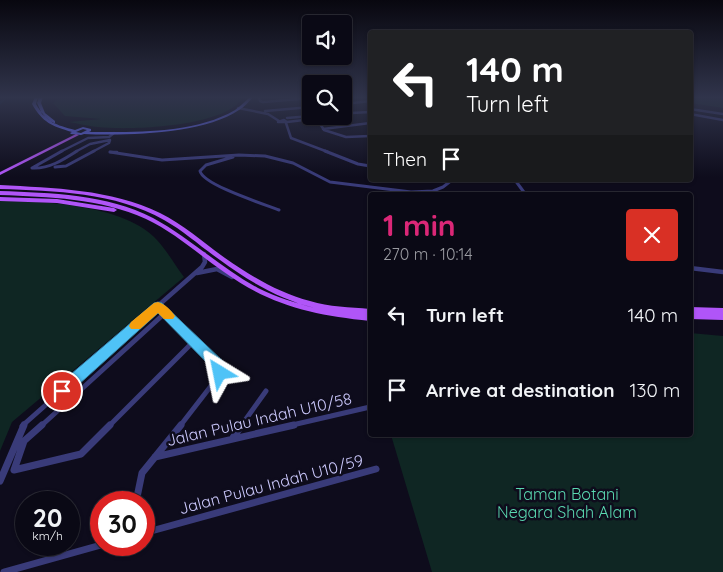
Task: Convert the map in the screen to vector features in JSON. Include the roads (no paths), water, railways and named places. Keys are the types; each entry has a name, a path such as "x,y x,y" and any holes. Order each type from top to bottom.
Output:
{"main road":[{"path":"0,172 76,132"},
{"path":"0,172 76,132"},
{"path":"0,187 85,194 146,208 172,222 260,283 286,296 311,304 368,312"},
{"path":"2,193 66,196 101,202 148,218 204,254 239,280 281,301 306,310 333,315 368,318"},
{"path":"0,199 57,201 118,210 148,218"},
{"path":"693,310 723,311"},
{"path":"693,316 723,318"}],"street":[{"path":"51,124 76,132 134,131 190,124"},
{"path":"59,124 76,132"},
{"path":"87,132 112,133 175,129 197,124"},
{"path":"287,124 291,138 358,164 368,166"},
{"path":"322,129 364,124"},
{"path":"320,125 322,129 346,138 368,137"},
{"path":"56,167 66,166 109,143 110,140 98,141 46,167 32,168 88,138 111,136 112,133"},
{"path":"110,152 132,153 156,160 264,156 296,164 323,179 338,183 401,192 429,190 449,182"},
{"path":"239,156 206,165 202,168 201,175 212,183 279,210"},
{"path":"0,481 21,427 204,265 204,254"},
{"path":"693,268 723,272"},
{"path":"192,276 206,270 217,269 239,280"},
{"path":"138,491 142,473 218,380 220,373 220,367 158,306"},
{"path":"165,313 24,441 14,470 81,454 194,341"},
{"path":"232,439 266,391"},
{"name":"Jalan Pulau Indah U10/58","path":"153,458 368,407"},
{"name":"Jalan Pulau Indah U10/59","path":"155,530 376,469"},
{"path":"4,572 90,548"}],"park label":[{"name":"Taman Botani Negara Shah Alam","path":"567,503"}]}
